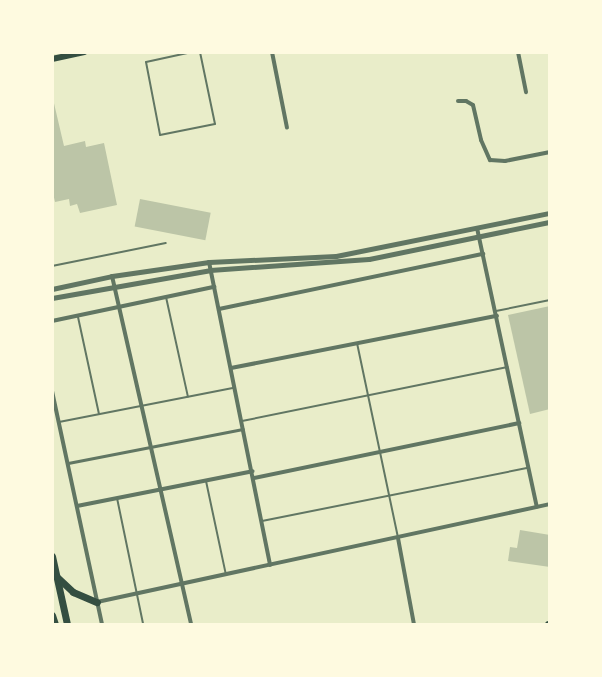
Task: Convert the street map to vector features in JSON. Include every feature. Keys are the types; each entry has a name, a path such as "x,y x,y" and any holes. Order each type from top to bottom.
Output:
{"highway":[{"path":"52,556 67,624"},
{"path":"57,578 73,592 97,602"},
{"path":"53,617 55,624"}],"main road":[{"path":"52,59 84,52"}],"street":[{"path":"272,52 287,128"},
{"path":"518,52 526,92"},
{"path":"458,101 466,101 472,105 486,154 490,160 505,161 549,152"},
{"path":"52,289 112,276 208,262 336,256 549,213"},
{"path":"52,298 114,285 210,270 369,259 549,222"},
{"path":"477,228 537,507"},
{"path":"219,309 483,254"},
{"path":"208,262 253,471 270,565"},
{"path":"112,276 191,624"},
{"path":"52,321 214,287"},
{"path":"231,368 496,314"},
{"path":"52,391 102,624"},
{"path":"254,478 519,423"},
{"path":"68,463 244,428"},
{"path":"77,506 253,471"},
{"path":"97,602 549,504"},
{"path":"398,538 414,624"}],"lane":[{"path":"192,52 146,62 160,135 215,124 200,52"},
{"path":"52,266 166,243"},
{"path":"166,297 188,396"},
{"path":"496,314 549,300"},
{"path":"78,315 99,414"},
{"path":"357,343 398,538"},
{"path":"242,421 508,368"},
{"path":"59,422 235,388"},
{"path":"262,521 529,467"},
{"path":"206,480 225,575"},
{"path":"117,498 143,624"}],"building":[{"path":"53,99 64,146 85,141 86,147 104,143 117,205 80,213 77,204 70,206 69,199 55,202 52,189"},
{"path":"140,199 211,213 205,240 135,226"},
{"path":"550,306 550,409 530,414 508,315"},
{"path":"520,530 550,535 550,567 508,561 510,547 517,548"}]}
